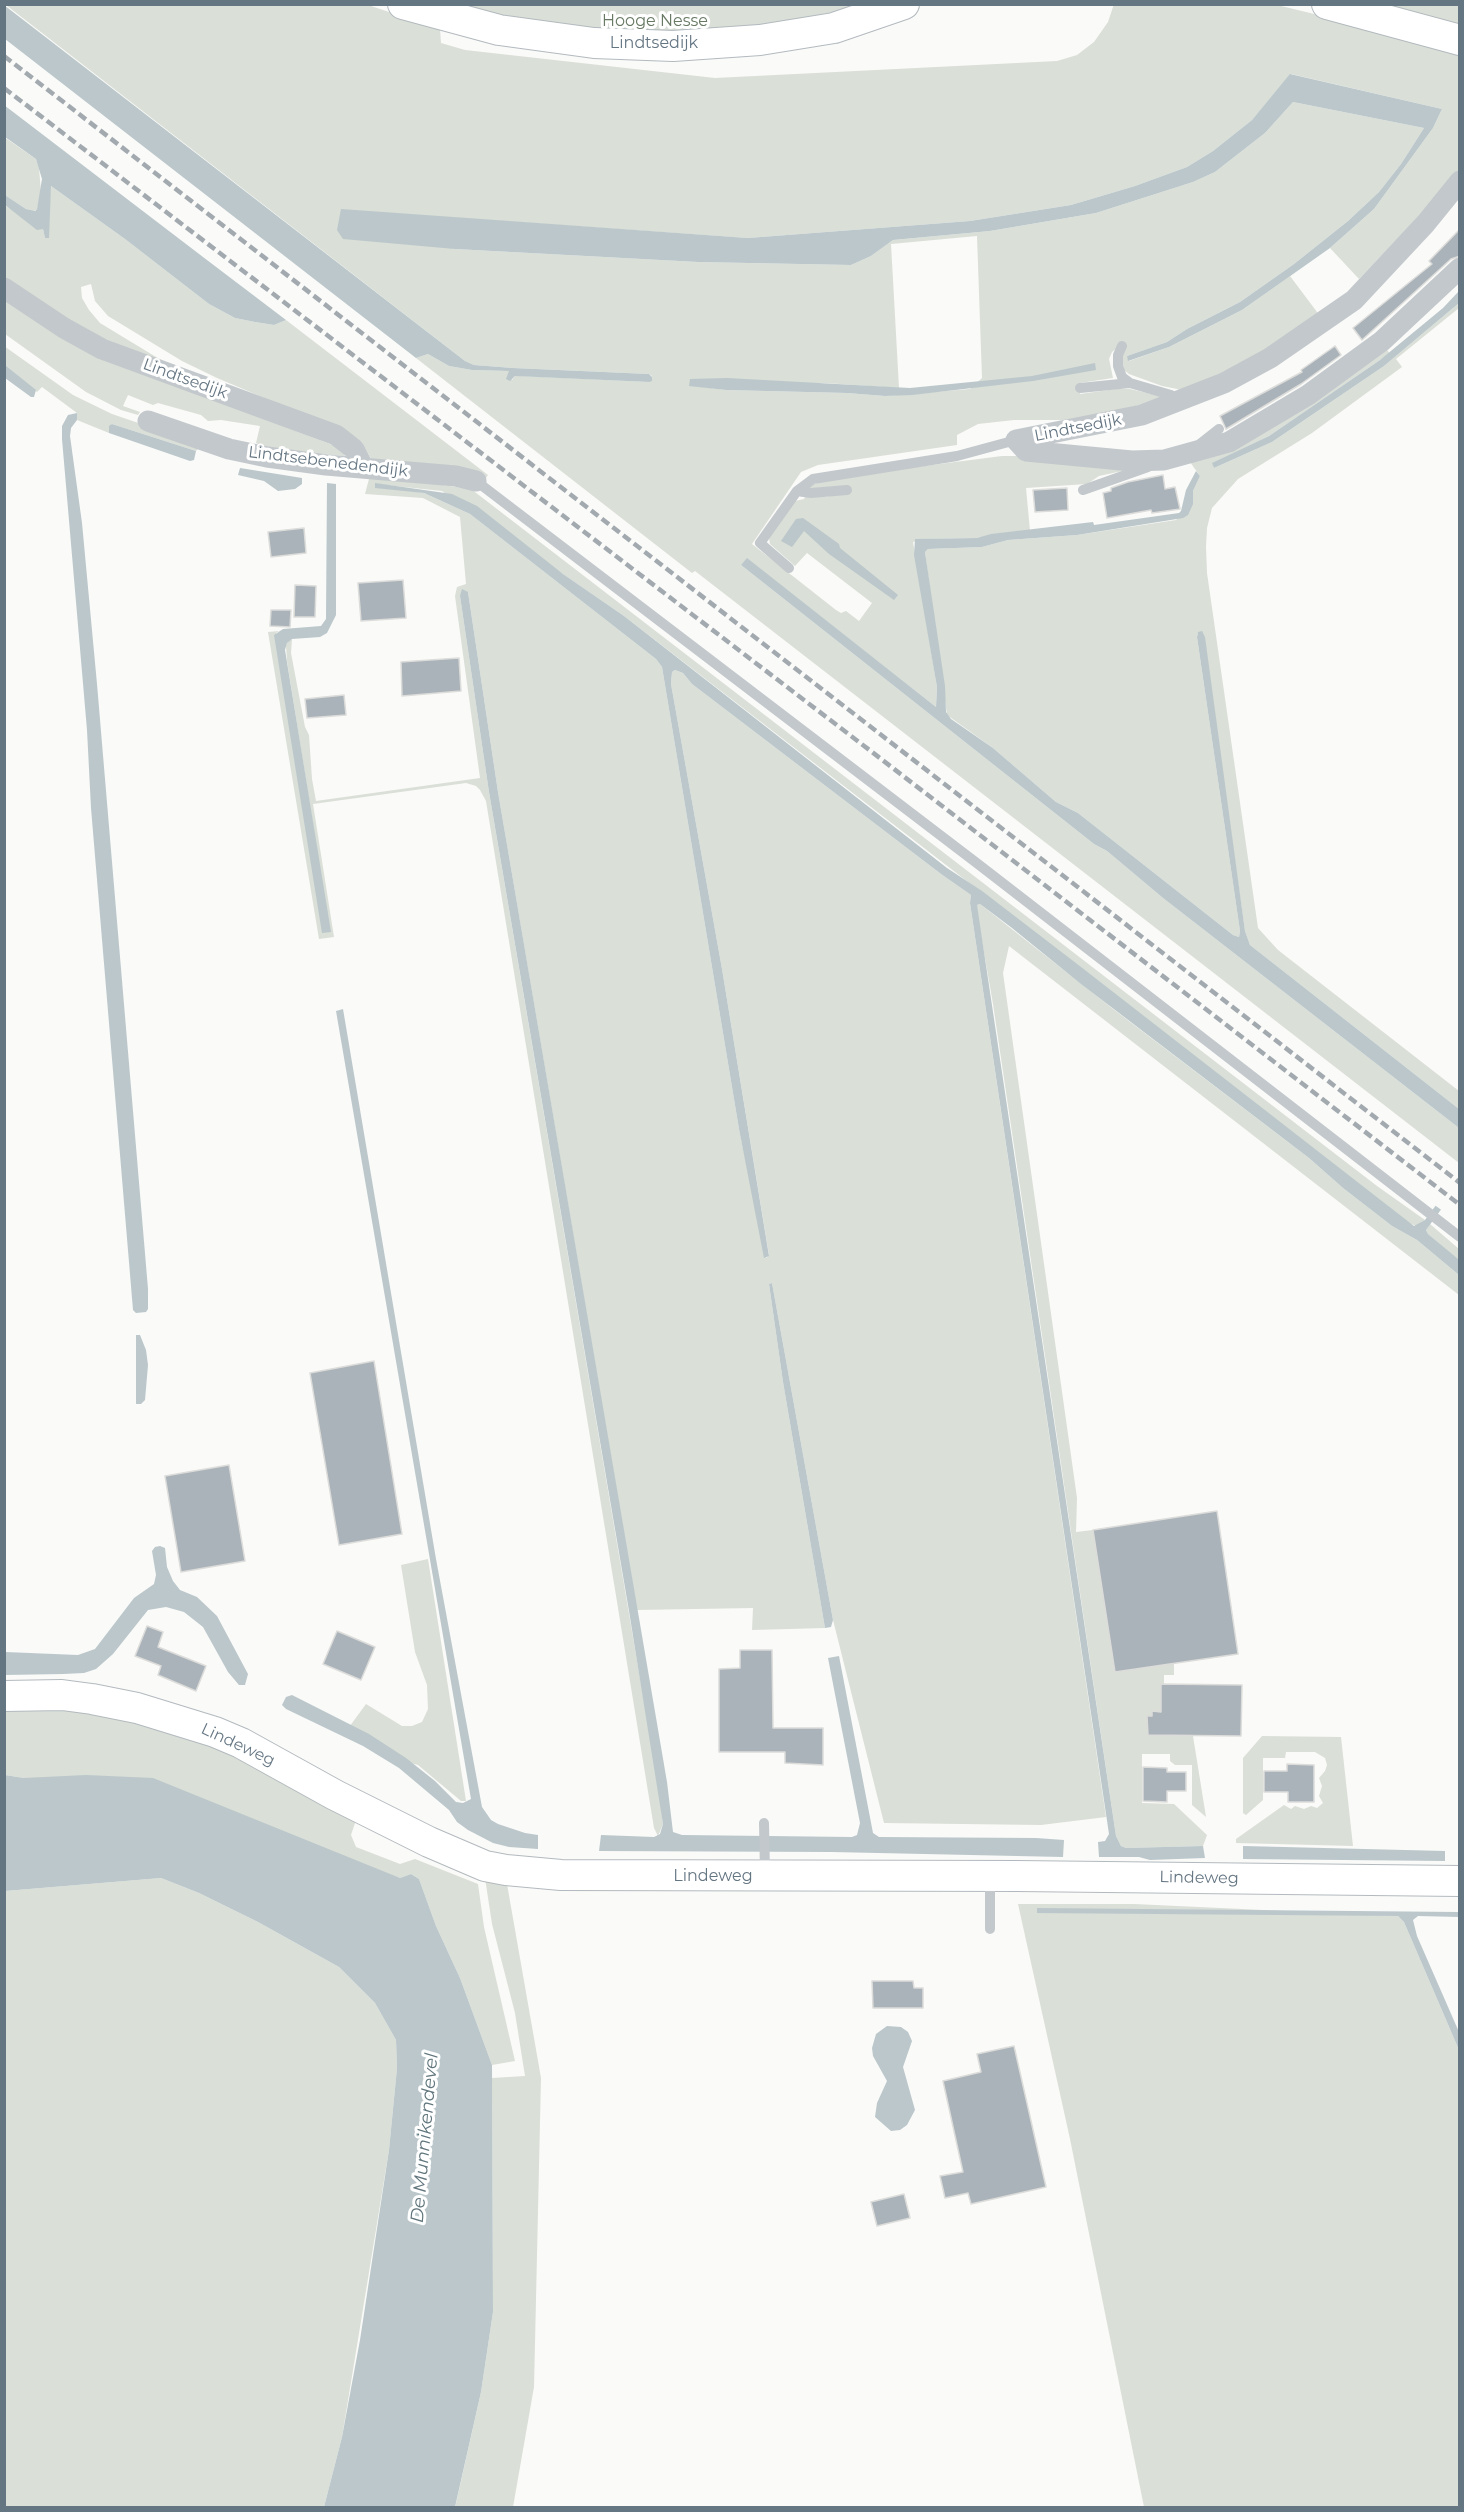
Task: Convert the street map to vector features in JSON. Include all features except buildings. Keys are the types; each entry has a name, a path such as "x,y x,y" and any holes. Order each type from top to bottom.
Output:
{"main road":[{"name":"Lindtsedijk","path":"403,4 499,30 594,43 673,46 760,39 834,28 904,4"},
{"path":"1327,4 1460,40"},
{"name":"Lindeweg","path":"4,1696 51,1695 92,1698 137,1708 215,1732 241,1743 335,1796 429,1842 484,1866 506,1870 561,1875 765,1866 990,1877 1460,1881"}],"street":[{"name":"Lindtsedijk","path":"1016,440 1114,422 1178,402 1224,383 1254,367 1302,338 1354,300 1426,223 1460,181"},
{"name":"Lindtsedijk","path":"1016,440 1026,451 1078,457 1164,460 1229,442 1308,395 1382,341 1460,268"},
{"name":"Lindtsedijk","path":"4,288 64,328 102,349 336,435 354,449 363,467"},
{"name":"Lindtsebenedendijk","path":"148,421 229,449 303,462 456,476 476,481"}],"lane":[{"path":"1122,346 1118,355 1118,366 1122,377 1130,383"},
{"path":"1080,388 1130,383 1161,391 1178,402"},
{"path":"1188,454 1219,429"},
{"path":"789,568 760,543 797,491 807,483 821,477 957,456 1016,440"},
{"path":"1083,490 1098,481 1164,460"},
{"path":"476,481 1068,933 1444,1227 1460,1237"},
{"path":"797,491 825,493 848,490"},
{"path":"764,1828 765,1866"},
{"path":"990,1877 990,1929"}],"green space":[{"path":"1114,4 1277,5 1459,49 1459,169 1452,181 1359,279 1330,248 1374,209 1433,128 1442,109 1291,74 1252,120 1213,151 1187,167 1135,186 1071,205 970,221 748,238 341,210 455,249 698,262 851,265 871,256 893,240 990,231 1096,213 1193,182 1215,172 1265,133 1293,102 1424,128 1401,164 1379,192 1348,221 1294,264 1240,302 1167,342 1127,356 1129,361 1169,347 1242,310 1290,276 1320,316 1291,336 1187,391 1162,386 1129,374 1124,370 1119,346 1112,352 1109,359 1113,378 1080,383 1080,394 1130,389 1165,399 1076,420 1014,420 978,424 957,435 957,445 818,465 801,472 752,544 836,610 841,613 846,611 859,621 872,603 807,553 795,566 770,544 769,538 795,501 805,497 848,493 809,487 814,484 846,476 1002,456 1023,456 1127,470 1099,476 1087,484 1026,488 1030,531 977,538 925,539 913,542 937,687 936,707 747,559 741,565 1459,1128 1459,1163 695,571 692,573 416,358 428,354 449,366 472,370 509,371 512,380 515,376 521,376 649,382 652,376 649,374 474,365 465,361 6,5 368,5 440,29 441,43 465,50 715,78 1057,61 1077,55 1094,42 1108,22","holes":["977,236 982,378 970,389 885,396 726,390 689,385 825,383 899,388 891,244"]},
{"name":"Hooge Nesse","path":"441,5 868,5 758,27 658,38 484,19"},
{"path":"1377,5 1459,5 1459,25"},
{"path":"4,137 36,159 41,192 37,209 34,211 26,209 5,195"},
{"path":"51,186 125,239 209,304 235,318 274,325 286,320 488,475 486,478 371,459 362,442 352,435 182,361 108,316 95,301 91,284 81,287 82,298 100,323 161,360 99,339 5,279 4,205 43,229 45,238"},
{"path":"5,296 152,376 343,449 345,456 275,451 256,443 260,426 221,420 208,421 201,415 158,403 153,405 128,395 123,406 140,412 138,415 121,410 86,392 5,334"},
{"path":"1459,303 1459,308 1396,359 1402,367 1312,433 1238,479 1212,508 1207,528 1206,547 1207,573 1258,928 1278,950 1459,1091 1459,1109 1250,945 1245,931 1202,632 1197,634 1197,637 1240,931 1239,937 1233,935 1078,813 1056,802 993,748 947,715 925,552 928,549 982,547 1008,540 1077,535 1176,520 1192,504 1193,491 1200,476 1190,462 1384,345 1390,354 1269,436 1213,463 1214,468 1272,442 1384,366"},
{"path":"4,346 73,395 112,414 200,444 199,448 196,451 112,424 109,433 77,420 77,413 42,387 37,392 5,365"},
{"path":"370,475 471,489 1377,1186 1425,1220 1416,1226 1409,1223 624,616 442,491 376,484 424,493 470,514 656,659 662,667 739,1129 766,1258 769,1255 722,969 671,684 672,672 675,670 683,673 692,684 971,895 970,903 1106,1817 1041,1825 884,1823 833,1620 772,1283 769,1284 783,1382 825,1628 752,1630 753,1608 637,1610 498,792 468,592 460,596 489,792 658,1784 663,1824 658,1836 654,1828 486,801 480,790 466,783 313,804 334,937 319,939 268,632 279,631 276,633 330,932 287,661 286,645 289,640 292,639 291,653 305,727 309,735 316,801 480,778 455,596 457,587 466,584 460,517 423,498 365,494"},
{"path":"980,904 1309,1158 1392,1226 1417,1240 1459,1275 1459,1295 1009,946 1003,973 1077,1498 1076,1532 1093,1530 1115,1672 1174,1663 1174,1675 1164,1675 1164,1684 1161,1684 1161,1712 1153,1711 1152,1716 1147,1717 1148,1735 1193,1736 1206,1817 1192,1805 1192,1765 1175,1765 1170,1761 1170,1754 1142,1754 1142,1803 1174,1804 1207,1835 1203,1846 1126,1848 1121,1846 1116,1836 993,1004 977,912 977,905"},
{"path":"1430,1224 1459,1249 1459,1261 1428,1234 1426,1230"},
{"path":"428,1559 466,1801 461,1801 418,1765 396,1759 347,1730 366,1704 402,1726 412,1726 422,1722 428,1709 427,1685 415,1652 401,1565"},
{"path":"27,1708 107,1712 209,1741 356,1820 351,1835 356,1847 400,1864 415,1859 478,1884 484,1927 515,2061 492,2065 460,1978 436,1926 419,1879 411,1874 400,1878 24,1778 5,1775 5,1710"},
{"path":"1262,1736 1341,1737 1353,1846 1236,1843 1236,1839 1284,1805 1291,1809 1295,1806 1304,1809 1311,1806 1317,1808 1323,1803 1319,1796 1322,1786 1319,1778 1327,1765 1325,1758 1315,1752 1286,1752 1285,1758 1263,1758 1263,1800 1246,1815 1243,1813 1243,1758"},
{"path":"161,1878 199,1893 258,1922 339,1967 375,2003 396,2040 397,2068 389,2150 342,2437 324,2507 5,2508 5,1891"},
{"path":"485,1878 507,1884 541,2078 534,2387 513,2507 455,2508 481,2392 493,2312 492,2078 525,2076 515,2013 492,1924"},
{"path":"1018,1904 1134,1904 1398,1916 1404,1922 1459,2050 1459,2507 1144,2507 1070,2139"}],"water":[{"path":"4,5 465,361 474,365 513,368 649,374 652,381 515,376 510,381 506,379 509,371 472,370 449,366 428,354 416,358 5,39"},
{"path":"1290,74 1442,109 1433,128 1374,209 1330,248 1242,310 1169,347 1128,361 1127,356 1167,342 1240,302 1294,264 1348,221 1379,192 1401,164 1424,128 1293,102 1265,133 1215,172 1193,182 1096,213 990,231 893,240 871,256 851,265 698,262 455,249 343,239 337,230 341,209 748,238 970,221 1071,205 1135,186 1187,167 1213,151 1252,120"},
{"path":"4,105 286,320 274,325 235,318 209,304 125,239 51,186 49,238 45,238 43,229 37,230 5,205 5,195 26,209 35,211 42,179 36,159 5,137"},
{"path":"1459,291 1459,303 1384,366 1272,442 1214,468 1212,463 1269,436 1380,360 1443,308"},
{"path":"1095,363 1096,370 1033,381 912,395 726,390 689,386 690,379 727,378 910,388 1032,376"},
{"path":"5,365 36,390 34,397 5,378"},
{"path":"77,413 77,420 71,428 70,436 82,523 97,684 148,1289 148,1309 146,1312 136,1313 133,1310 62,439 62,426 68,415"},
{"path":"112,424 196,451 194,460 190,461 109,433 109,426"},
{"path":"240,468 302,478 302,484 295,489 278,491 264,481 238,475"},
{"path":"1196,471 1200,476 1193,491 1193,504 1188,515 1183,518 1077,535 1008,540 982,547 928,549 925,552 945,686 946,712 951,719 993,748 1056,802 1078,813 1233,935 1239,937 1240,931 1197,637 1198,632 1202,631 1205,637 1245,931 1250,945 1459,1109 1459,1128 741,565 747,558 936,707 937,687 914,555 915,539 977,538 991,534 1093,522 1094,525 1179,513 1186,490"},
{"path":"327,483 336,484 336,615 327,633 320,637 292,639 287,643 285,650 331,932 322,933 274,635 283,629 321,626 326,619"},
{"path":"375,483 452,494 477,506 563,574 624,616 947,868 982,891 1081,967 1414,1226 1425,1220 1459,1174 1459,1185 1426,1230 1458,1259 1459,1275 1417,1240 1392,1226 1343,1188 1309,1158 1081,984 1012,928 980,904 977,905 1116,1836 1121,1846 1126,1848 1203,1846 1205,1858 1150,1860 1139,1857 1099,1857 1098,1842 1105,1841 1109,1834 970,903 971,895 692,684 683,673 675,670 672,672 671,684 722,969 769,1256 764,1258 739,1129 662,667 656,659 470,514 424,493 375,488"},
{"path":"803,518 839,544 840,548 898,595 894,600 829,554 804,531 792,547 781,541 796,519"},
{"path":"462,589 468,592 498,792 667,1782 673,1832 682,1835 852,1837 857,1835 860,1823 828,1658 839,1656 873,1833 879,1837 1064,1840 1063,1857 832,1852 599,1851 601,1835 654,1837 660,1834 663,1824 629,1611 489,792 460,596"},
{"path":"343,1009 436,1559 482,1807 491,1820 498,1824 538,1835 538,1849 509,1847 493,1843 468,1830 457,1822 449,1810 399,1768 363,1746 282,1705 286,1697 292,1695 369,1734 406,1758 435,1781 456,1802 463,1803 471,1799 336,1011"},
{"path":"772,1283 833,1620 831,1627 825,1628 783,1382 769,1284"},
{"path":"136,1335 140,1335 146,1350 148,1365 145,1400 141,1404 136,1404"},
{"path":"155,1547 165,1548 167,1567 180,1590 197,1597 217,1616 248,1674 245,1685 239,1685 228,1672 203,1627 184,1612 166,1607 148,1610 113,1654 96,1669 84,1673 5,1675 5,1652 78,1655 95,1649 134,1598 154,1584 156,1575 152,1551"},
{"name":"De Munnikendevel","path":"5,1775 24,1778 86,1775 153,1778 400,1878 411,1874 419,1879 436,1926 460,1978 492,2065 493,2312 481,2392 455,2507 324,2507 342,2437 360,2340 389,2150 397,2068 396,2040 375,2003 339,1967 258,1922 199,1893 161,1878 5,1891"},
{"path":"1243,1846 1445,1851 1445,1861 1243,1859"},
{"path":"1037,1908 1459,1912 1459,1917 1418,1916 1413,1920 1417,1936 1459,2032 1459,2050 1404,1922 1398,1916 1037,1913"},
{"path":"887,2026 901,2027 908,2032 912,2041 903,2067 915,2110 907,2125 900,2130 891,2131 875,2117 877,2103 887,2081 873,2056 872,2048 876,2034"}],"pier":[{"path":"1460,1171 1460,1190 1443,1211 1433,1204"}],"railway":[{"path":"4,56 1460,1183"},
{"path":"4,88 1460,1205"}]}
